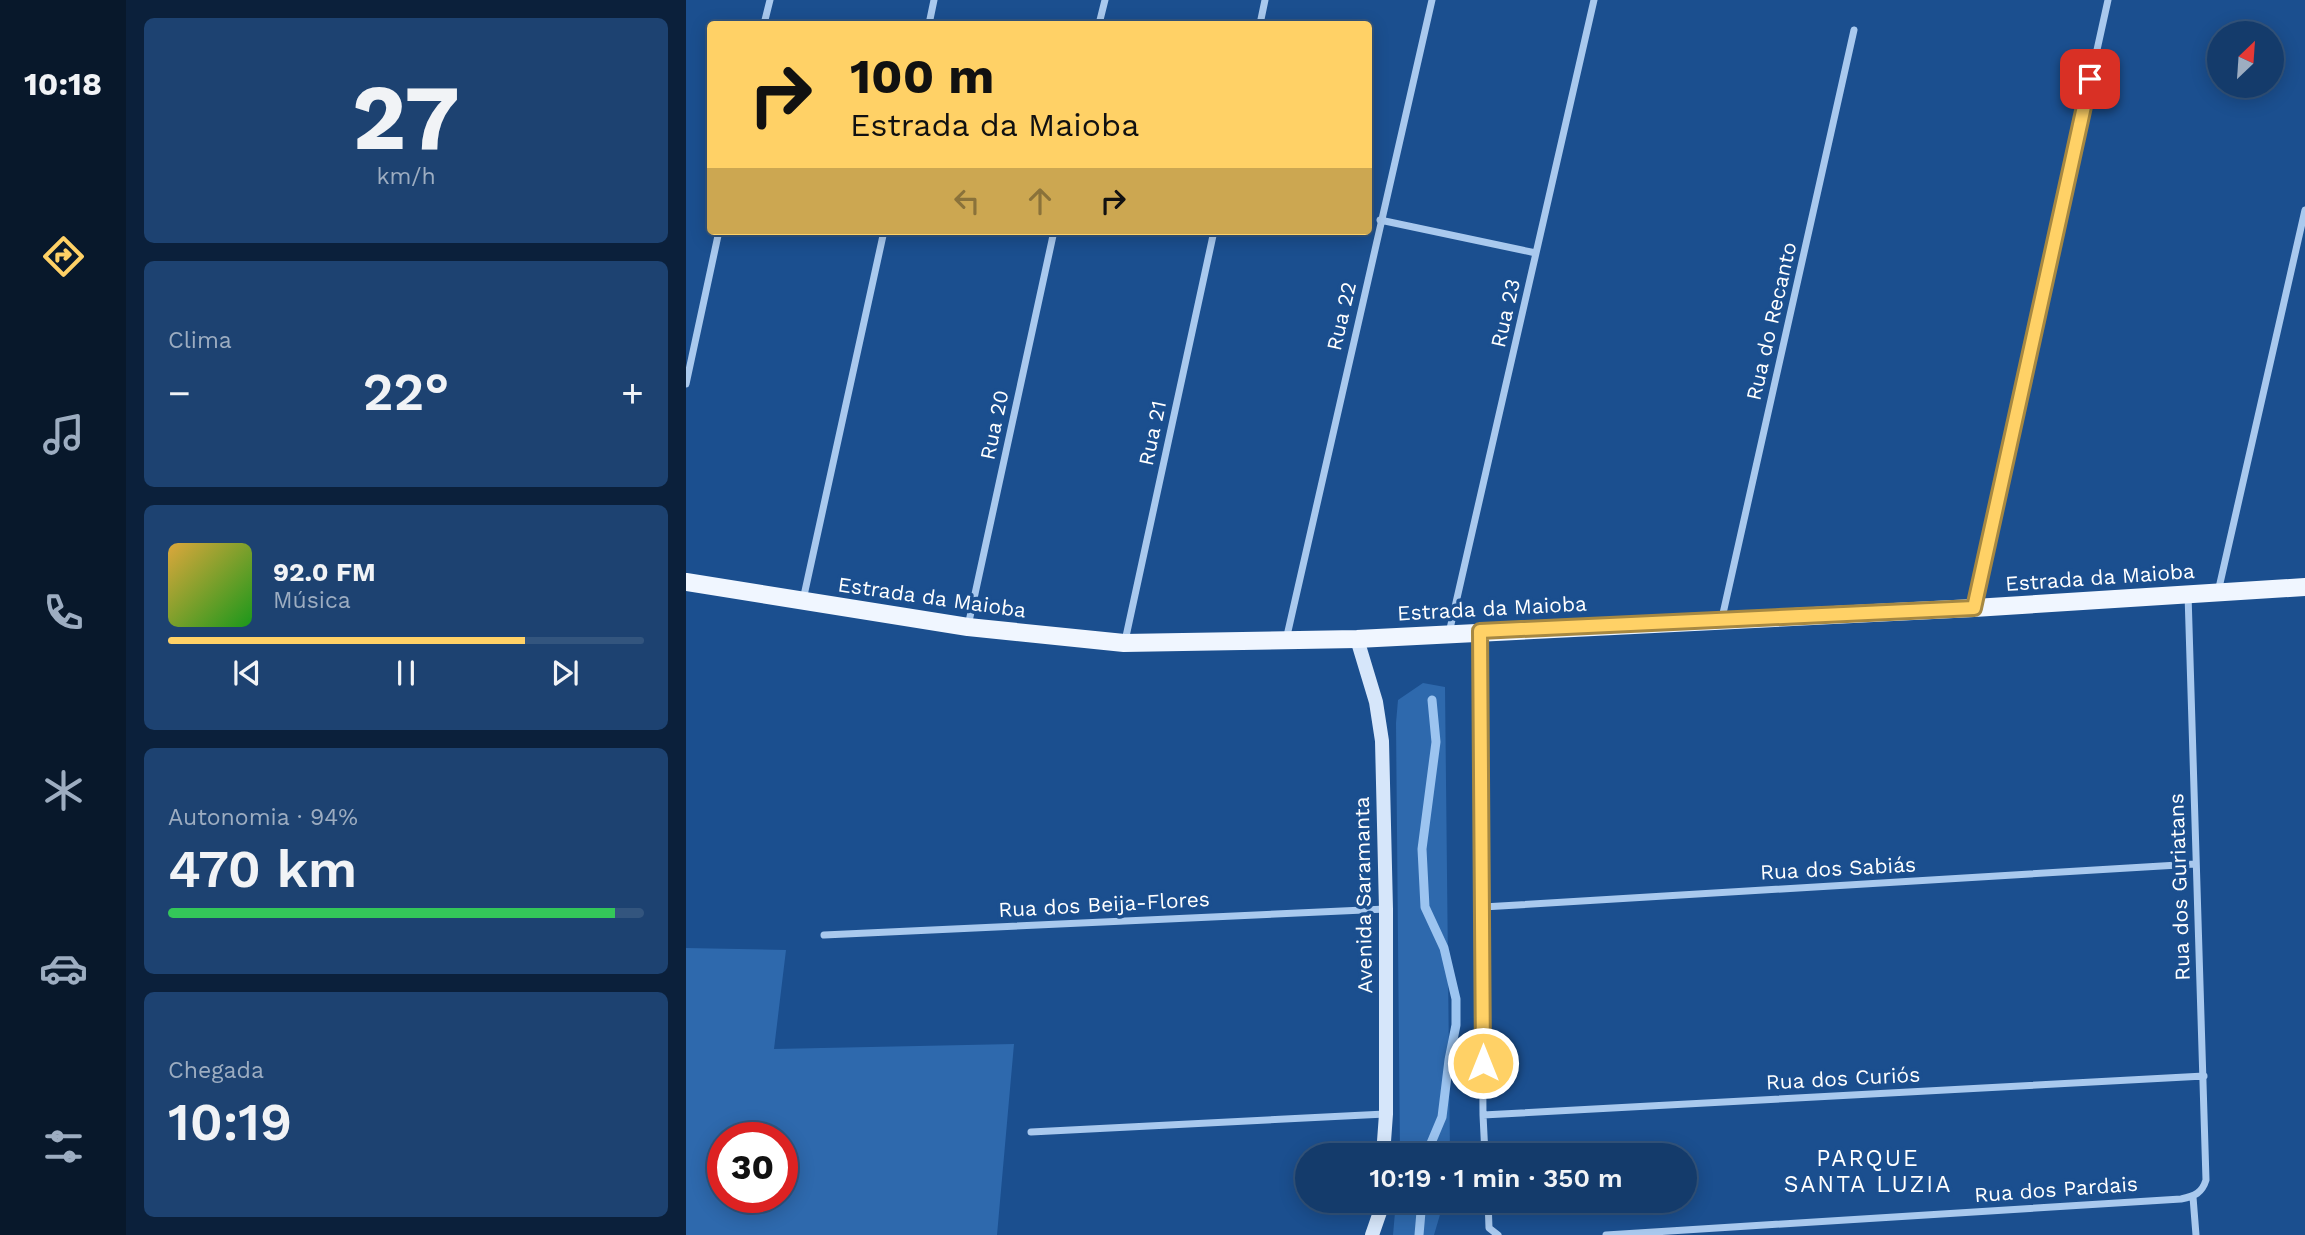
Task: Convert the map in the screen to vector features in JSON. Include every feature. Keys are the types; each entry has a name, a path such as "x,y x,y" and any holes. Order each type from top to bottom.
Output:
{"main road":[{"name":"Estrada da Maioba","path":"686,582 968,627 1124,643 1357,639 1974,608 2305,587"}],"street":[{"path":"765,21 770,0"},
{"path":"930,21 934,0"},
{"path":"1100,21 1105,0"},
{"path":"1261,21 1265,0"},
{"name":"Rua 22","path":"1286,641 1432,0"},
{"name":"Rua 23","path":"1449,633 1594,0"},
{"path":"1974,608 2108,0"},
{"name":"Rua do Recanto","path":"1722,619 1854,30"},
{"path":"2217,593 2305,210"},
{"path":"1380,220 1536,253"},
{"path":"686,384 718,235"},
{"path":"803,602 883,235"},
{"name":"Rua 20","path":"968,627 1053,235"},
{"name":"Rua 21","path":"1124,643 1213,235"},
{"name":"Rua dos Guriatans","path":"2188,593 2206,1180 2203,1190 2193,1197"},
{"path":"1480,631 1484,1143"},
{"name":"Avenida Saramanta","path":"1357,639 1376,702 1382,741 1386,1114 1384,1143"},
{"name":"Rua dos Sabiás","path":"1483,907 2196,864"},
{"name":"Rua dos Beija-Flores","path":"824,935 1385,909"},
{"name":"Rua dos Curiós","path":"1483,1115 2204,1076"},
{"path":"1031,1132 1386,1114"},
{"path":"2193,1197 2196,1235"},
{"name":"Rua dos Pardais","path":"1606,1235 2193,1197"},
{"path":"1372,1235 1380,1213"},
{"path":"1488,1213 1489,1228 1497,1235"}],"shaded area":[{"path":"1423,683 1445,687 1450,1143 1400,1143 1398,700"},
{"path":"686,948 786,950 774,1049 1014,1044 997,1235 686,1235"},
{"path":"1395,1213 1440,1213 1434,1235 1393,1235"}],"waterway":[{"path":"1431,1143 1442,1117 1456,1025 1456,999 1444,948 1425,907 1422,849 1436,742 1432,700"},
{"path":"1419,1235 1421,1213"}],"district":[{"name":"PARQUE SANTA LUZIA","path":"1868,1171"}],"route":[{"path":"1483,1063 1480,631 1974,608 2090,79"}]}
